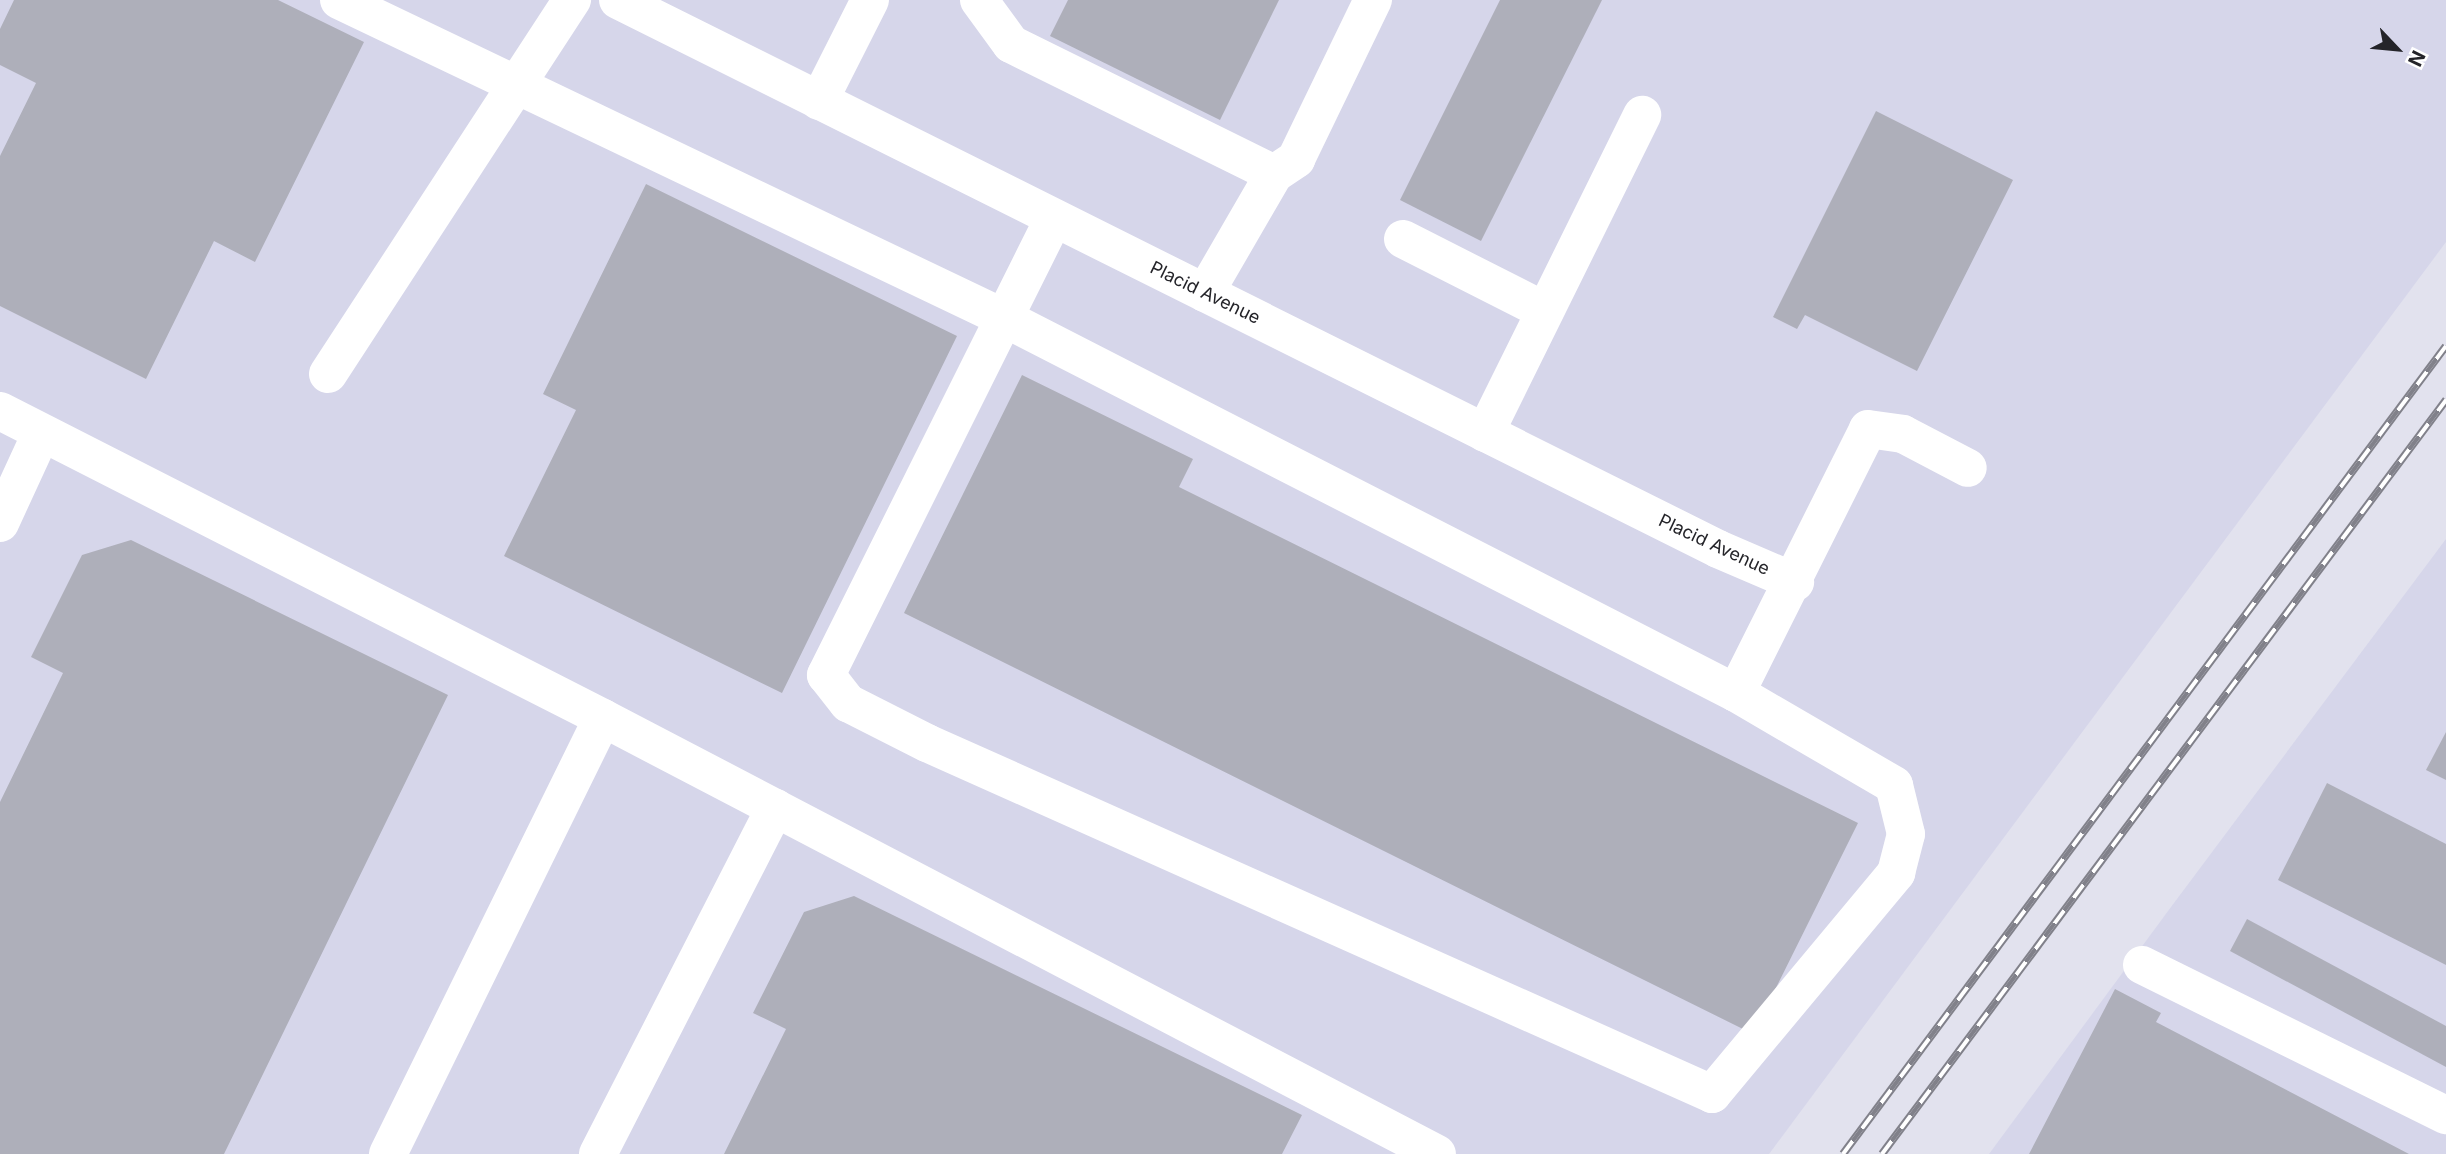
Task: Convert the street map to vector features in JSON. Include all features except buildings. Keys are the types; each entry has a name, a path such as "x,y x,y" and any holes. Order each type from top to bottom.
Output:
{"street":[{"path":"339,0 1004,318 1736,693 1894,785 1906,834 1896,873 1712,1094 939,749 848,703 826,675 1004,318 1054,218"},
{"path":"328,374 572,0"},
{"name":"Placid Avenue","path":"618,0 1718,549 1795,582"},
{"path":"819,101 870,0"},
{"path":"979,0 1011,44 1274,174"},
{"path":"1205,293 1274,174 1296,159 1373,0"},
{"path":"1485,433 1642,115"},
{"path":"1403,239 1545,311"},
{"path":"0,411 603,718 1437,1154"},
{"path":"1736,693 1795,582 1868,429 1903,434 1968,468"},
{"path":"0,523 41,434"},
{"path":"388,1154 603,718"},
{"path":"598,1154 775,808"},
{"path":"2143,965 2446,1115"}],"shaded area":[{"path":"0,0 2446,0 2446,242 1769,1154 0,1154"},
{"path":"2446,539 2446,1154 1989,1154 2171,907"}],"railway":[{"path":"1843,1154 2446,346"},
{"path":"1882,1154 2446,400"}]}
